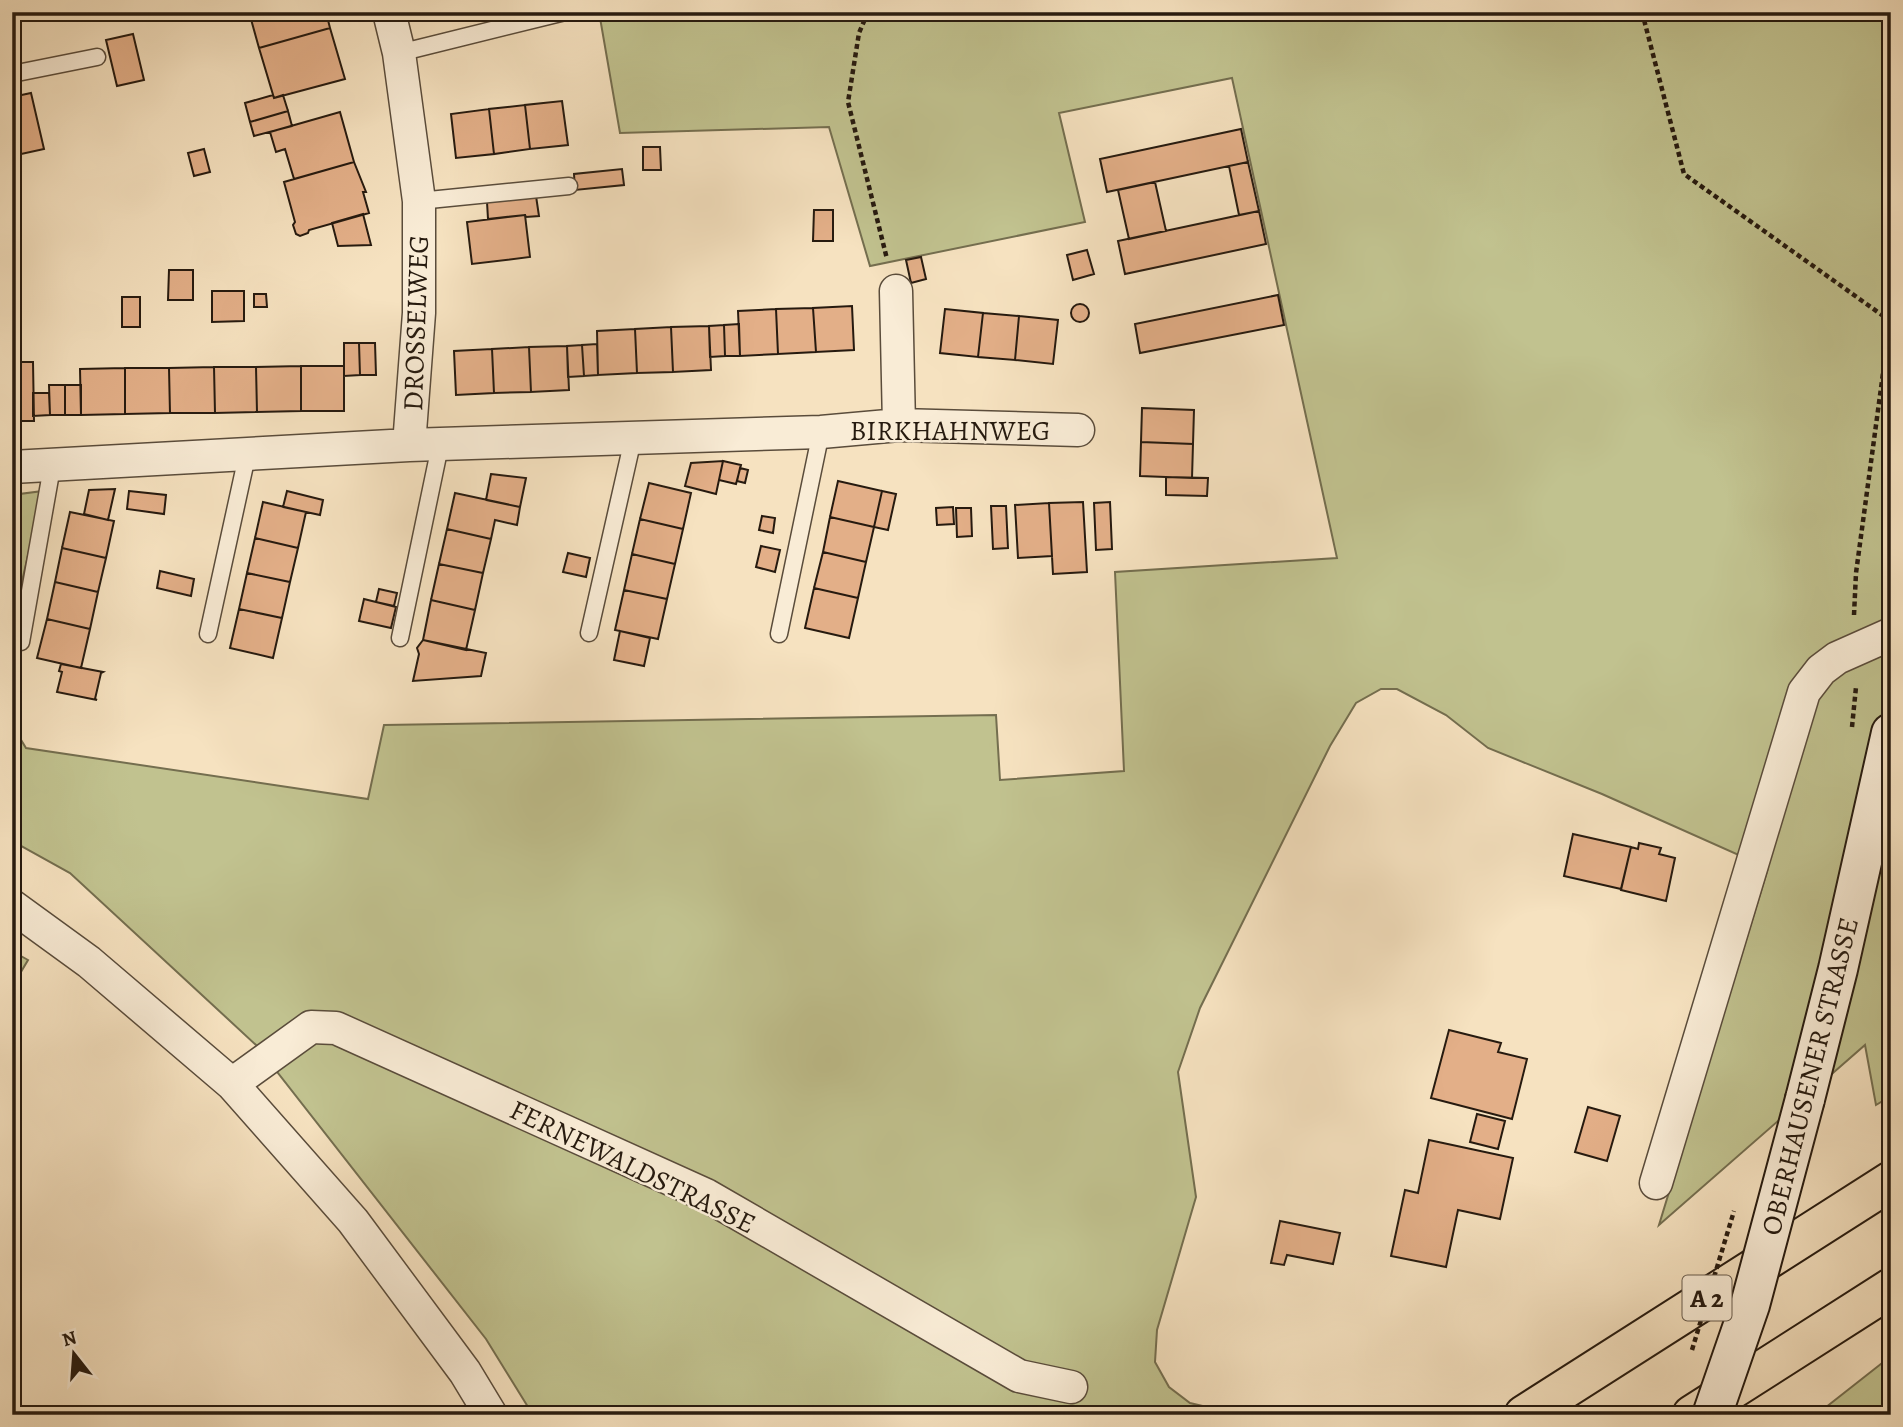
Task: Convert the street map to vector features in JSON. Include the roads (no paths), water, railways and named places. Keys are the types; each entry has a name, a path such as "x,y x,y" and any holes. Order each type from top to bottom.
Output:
{"highway":[{"name":"A 2","path":"1524,1415 1891,1181"},
{"path":"1692,1415 1891,1288"}],"main road":[{"name":"OBERHAUSENER STRASSE","path":"1712,1415 1750,1305 1805,1099 1891,733"}],"street":[{"name":"DROSSELWEG","path":"389,12 399,53 419,201 419,313 409,445"},
{"path":"896,290 899,425"},
{"name":"BIRKHAHNWEG","path":"12,467 52,467 409,445 821,432 899,425 1078,430"},
{"path":"1656,1183 1804,692 1821,670 1837,658 1891,634"},
{"path":"12,906 89,962 232,1084 353,1221 465,1372 491,1415"},
{"name":"FERNEWALDSTRASSE","path":"232,1084 311,1027 337,1028 706,1195 1019,1376 1070,1387"}],"lane":[{"path":"399,53 565,12"},
{"path":"12,74 97,57"},
{"name":"DROSSELWEG","path":"419,201 569,186"},
{"name":"BIRKHAHNWEG","path":"779,634 821,432"},
{"path":"589,633 633,439"},
{"path":"400,638 440,446"},
{"path":"208,634 247,456"},
{"path":"21,642 52,467"}]}
